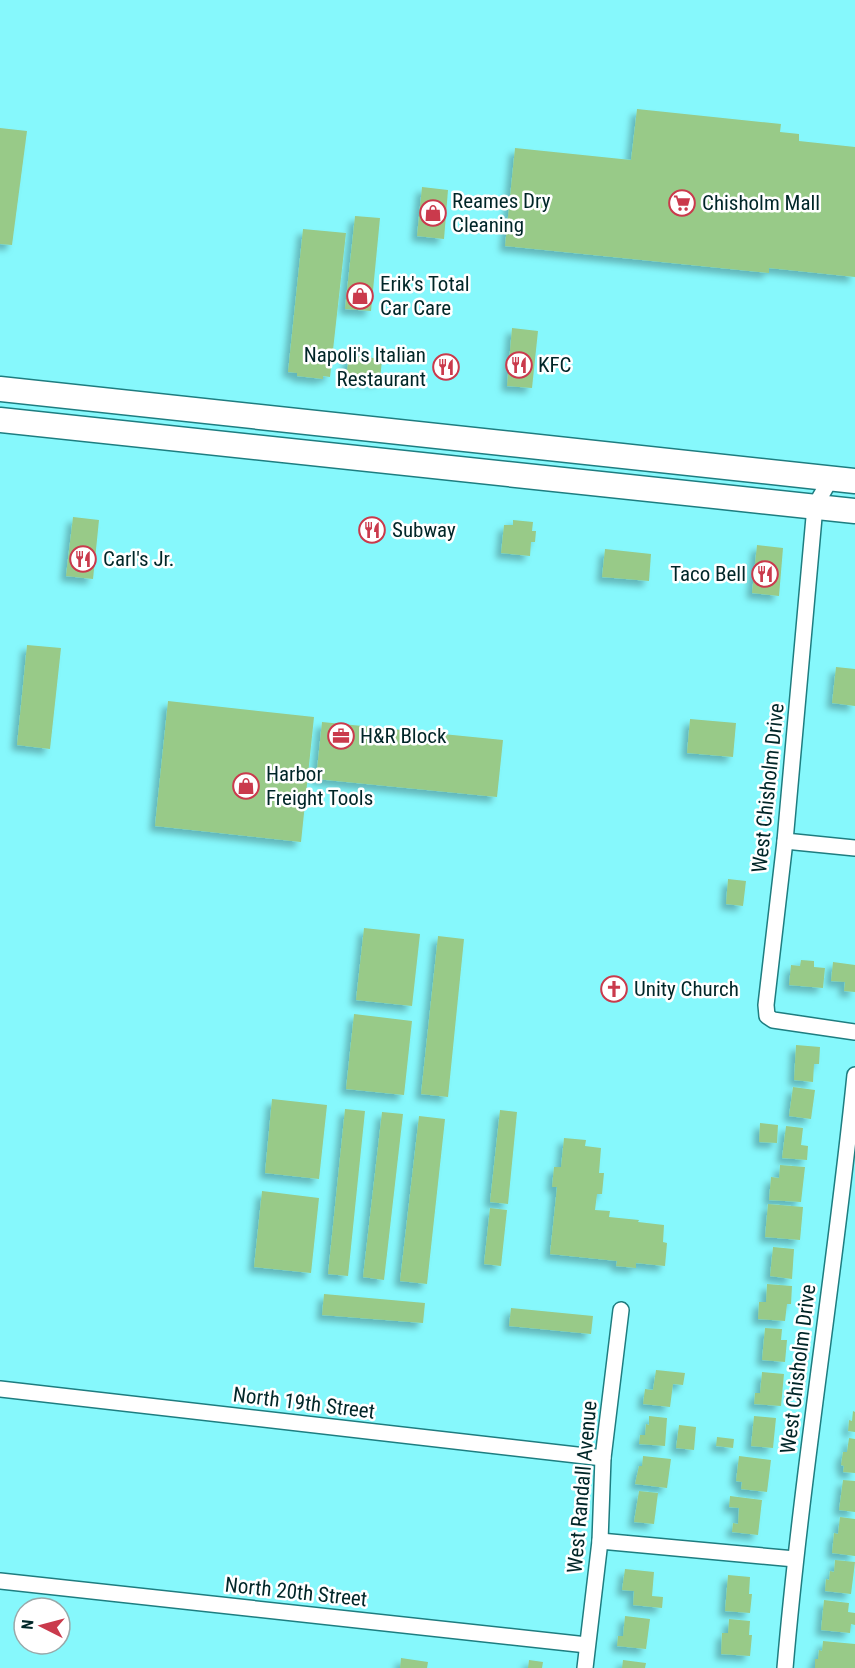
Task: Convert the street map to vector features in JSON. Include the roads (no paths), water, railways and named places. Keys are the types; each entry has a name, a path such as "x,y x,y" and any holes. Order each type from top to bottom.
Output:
{"main road":[{"path":"0,389 855,481"},
{"path":"122,433 125,403"},
{"path":"0,420 855,511"}],"street":[{"name":"West Chisholm Drive","path":"831,478 815,506 785,841 766,1005 767,1016 773,1020 855,1032"},
{"path":"785,841 855,848"},
{"name":"West Chisholm Drive","path":"785,1668 795,1559 846,1163 855,1075"},
{"name":"West Randall Avenue","path":"585,1668 600,1541 603,1458 621,1310"},
{"name":"North 19th Street","path":"0,1389 603,1458"},
{"path":"600,1541 795,1559"},
{"name":"North 20th Street","path":"0,1581 587,1645"}],"place":[{"name":"Chisholm Mall","path":"682,203"},
{"name":"Reames Dry Cleaning","path":"433,213"},
{"name":"Erik's Total Car Care","path":"360,296"},
{"name":"KFC","path":"519,365"},
{"name":"Napoli's Italian Restaurant","path":"446,367"},
{"name":"Subway","path":"372,530"},
{"name":"Carl's Jr.","path":"83,559"},
{"name":"Taco Bell","path":"765,574"},
{"name":"H&R Block","path":"341,736"},
{"name":"Harbor Freight Tools","path":"246,786"},
{"name":"Unity Church","path":"614,989"}]}
